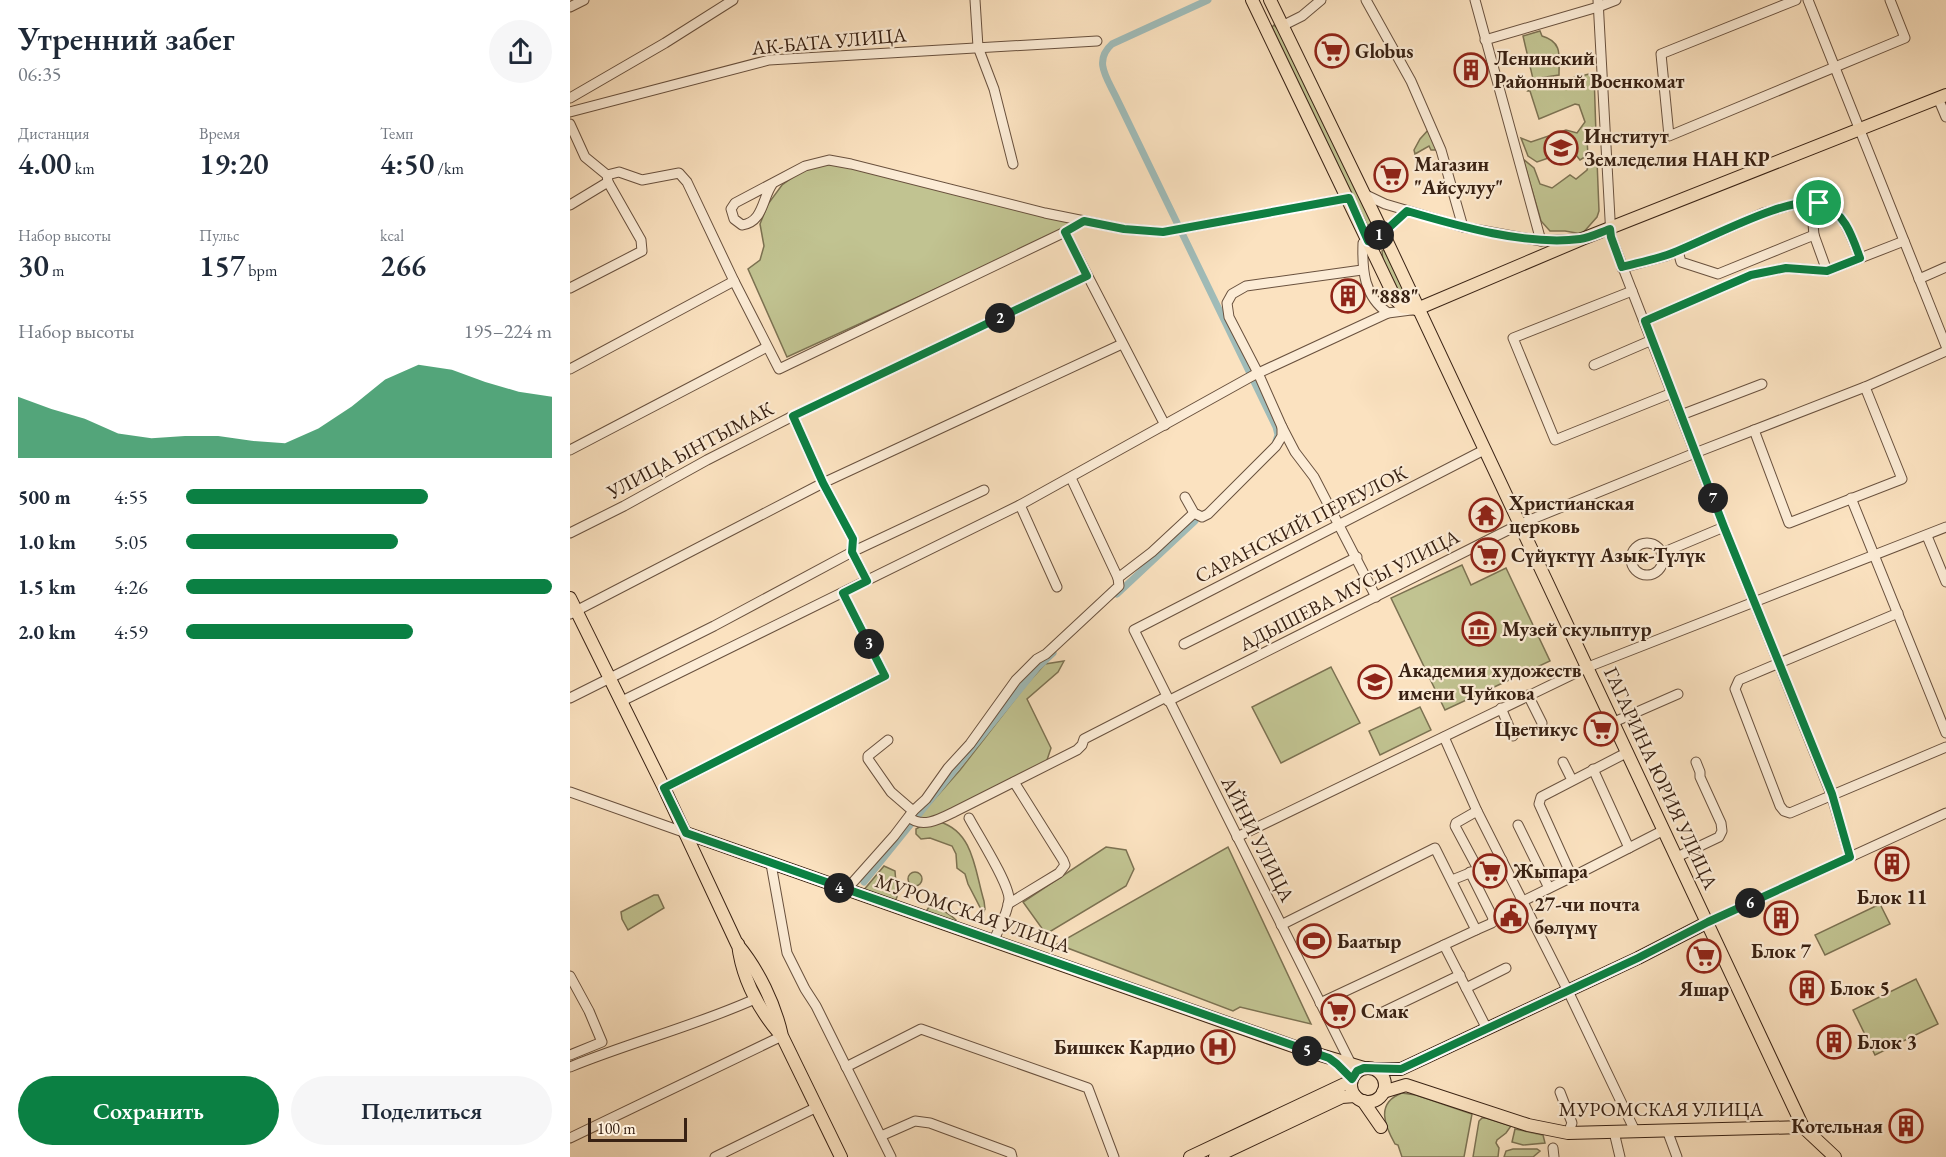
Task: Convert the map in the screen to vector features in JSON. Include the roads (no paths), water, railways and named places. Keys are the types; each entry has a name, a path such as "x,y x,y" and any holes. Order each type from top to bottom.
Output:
{"main road":[{"path":"1252,0 1396,300 1403,307 1418,309 1582,239 1942,97"},
{"name":"ГАГАРИНА ЮРИЯ УЛИЦА","path":"1270,0 1383,233 1803,1127 1835,1157"},
{"path":"1368,241 1383,233"},
{"path":"570,598 573,612 610,678 686,833 737,944 740,960 755,999 782,1036 841,1157"},
{"name":"МУРОМСКАЯ УЛИЦА","path":"686,833 1329,1058 1370,1068 1401,1069"},
{"path":"1215,1157 1342,1097 1372,1101 1406,1085 1398,1077 1401,1069 1638,958 1708,922"},
{"path":"737,944 748,957 767,993 782,1036"},
{"path":"1329,1058 1352,1080"},
{"path":"1370,1068 1384,1079 1378,1111 1381,1128 1351,1087 1357,1071 1370,1068"},
{"path":"1190,1157 1352,1080"},
{"name":"МУРОМСКАЯ УЛИЦА","path":"1406,1085 1528,1125 1568,1133 1803,1127"}],"street":[{"path":"570,7 584,0"},
{"path":"570,98 666,43 733,0"},
{"path":"975,0 978,46 991,80 1013,164"},
{"path":"1282,26 1302,16 1322,0"},
{"path":"1366,0 1411,81 1442,150 1463,227"},
{"path":"1475,0 1541,241"},
{"path":"1485,40 1616,0"},
{"path":"1796,0 1660,54 1669,136 1905,38 1890,0"},
{"path":"1808,0 1946,346"},
{"path":"1598,4 1611,237 1724,527 1832,794 1850,857"},
{"name":"АК-БАТА УЛИЦА","path":"570,112 769,60 978,46 1097,41"},
{"path":"1942,97 1946,117"},
{"path":"570,124 585,157 608,178 641,240 642,251 570,288"},
{"path":"774,183 765,199 762,211 755,219 747,225 742,225 734,219 731,209 735,203 805,166 829,160 1045,213 1124,229 1163,232 1349,198"},
{"path":"570,205 619,172 642,180 679,173 687,182 779,369 1084,221"},
{"path":"1364,194 1376,201 1463,227 1541,241 1582,239"},
{"path":"1622,267 1678,251 1763,213 1807,201 1825,205 1840,215 1860,258"},
{"path":"1807,201 1812,213 1814,235 1827,271"},
{"path":"1383,233 1407,211"},
{"path":"1065,232 1165,425"},
{"path":"1678,251 1682,262 1718,274 1814,235"},
{"path":"1368,241 1363,243 1362,270 1378,305 1388,313"},
{"path":"1645,321 1751,275 1786,268 1827,271 1904,241"},
{"path":"1919,279 1946,267"},
{"path":"1362,270 1246,286 1232,294 1227,303 1229,317 1254,375 1295,452 1314,477 1376,597"},
{"name":"УЛИЦА ЫНТЫМАК","path":"570,533 604,517 707,459 793,416 1087,276"},
{"path":"570,369 734,281"},
{"path":"1632,291 1513,339 1555,440 1672,393"},
{"path":"621,701 1020,506 1254,375 1388,313 1418,309"},
{"path":"1594,364 1652,340"},
{"path":"573,612 823,483 1122,344"},
{"path":"570,450 767,347"},
{"name":"АДЫШЕВА МУСЫ УЛИЦА","path":"912,818 935,820 1014,782 1077,750 1084,739 1520,524 1865,387 1946,351"},
{"path":"1681,416 1762,384"},
{"path":"1754,430 1789,523 1902,479 1865,387"},
{"path":"793,416 823,483 853,539 852,552 867,581"},
{"path":"1185,497 1194,513 1202,516 1208,514 1276,446 1282,436 1282,427"},
{"name":"САРАНСКИЙ ПЕРЕУЛОК","path":"1134,630 1484,450"},
{"path":"846,890 912,818 1016,680 1119,586 1119,578 1071,478"},
{"path":"570,698 714,626 852,552 984,490"},
{"path":"1851,498 1944,721 1946,733"},
{"path":"1020,506 1058,587"},
{"path":"1119,578 1152,552 1194,513"},
{"path":"1662,553 1724,527"},
{"path":"1237,837 1588,667 1946,527"},
{"path":"1927,536 1946,582"},
{"name":"АДЫШЕВА МУСЫ УЛИЦА","path":"1184,644 1357,557"},
{"path":"664,788 885,676 843,593"},
{"path":"1898,613 1739,680 1735,688 1776,796 1784,811 1790,813 1946,747"},
{"name":"АЙНИ УЛИЦА","path":"1134,630 1350,1064"},
{"path":"1614,722 1678,694"},
{"path":"1528,695 1542,723"},
{"path":"1500,708 1513,736"},
{"path":"1443,737 1477,811 1568,990 1635,1131"},
{"path":"888,740 868,756 868,759 912,818"},
{"path":"1572,877 1539,804 1541,797 1628,752"},
{"path":"1563,762 1572,780"},
{"path":"1677,857 1719,837 1722,831 1721,823 1700,777 1696,762"},
{"path":"1593,770 1629,848"},
{"path":"1008,904 1059,873 1065,865 1014,782"},
{"name":"МУРОМСКАЯ УЛИЦА","path":"570,792 686,833"},
{"path":"1320,1003 1492,923 1493,918 1455,826 1456,823 1477,811"},
{"path":"1708,922 1946,813"},
{"path":"969,818 1007,888 1009,896 994,940"},
{"path":"1518,825 1549,888"},
{"path":"1522,901 1664,830"},
{"path":"1281,925 1435,849 1476,930"},
{"path":"1452,880 1502,860"},
{"path":"771,864 787,953 891,1157"},
{"path":"1444,945 1487,1029"},
{"path":"1466,988 1506,968"},
{"path":"1383,1012 1460,975"},
{"path":"570,976 590,1011 602,1042 570,1055"},
{"path":"570,1067 730,1011 755,999"},
{"path":"846,1067 921,1029 1088,1088 1114,1157"},
{"path":"570,1138 782,1036"},
{"path":"1560,1092 1572,1123 1568,1133"},
{"path":"715,1157 817,1107"},
{"path":"881,1137 915,1121 930,1123 1011,1154 1012,1157"},
{"path":"1667,1130 1677,1157"},
{"path":"1614,1132 1620,1157"}],"waterway":[{"path":"1208,0 1112,44 1103,57 1104,70 1276,427 1278,435 1276,441"},
{"path":"1117,594 1195,521"},
{"path":"864,882 1037,668 1053,653"}],"place":[{"name":"Globus","path":"1332,51"},
{"name":"Ленинский Районный Военкомат","path":"1471,70"},
{"name":"Институт Земледелия НАН КР","path":"1561,148"},
{"name":"Магазин \"Айсулуу\"","path":"1391,175"},
{"name":"\"888\"","path":"1348,296"},
{"name":"Христианская церковь","path":"1486,515"},
{"name":"Сүйүктүү Азык-Түлүк","path":"1488,555"},
{"name":"Музей скульптур","path":"1479,629"},
{"name":"Академия художеств имени Чуйкова","path":"1375,682"},
{"name":"Цветикус","path":"1601,729"},
{"name":"Блок 11","path":"1892,864"},
{"name":"Жыпара","path":"1490,871"},
{"name":"27-чи почта бөлүмү","path":"1511,916"},
{"name":"Блок 7","path":"1781,918"},
{"name":"Баатыр","path":"1314,941"},
{"name":"Яшар","path":"1704,956"},
{"name":"Блок 5","path":"1807,988"},
{"name":"Смак","path":"1338,1011"},
{"name":"Блок 3","path":"1834,1042"},
{"name":"Бишкек Кардио","path":"1218,1047"},
{"name":"Котельная","path":"1906,1126"}]}
